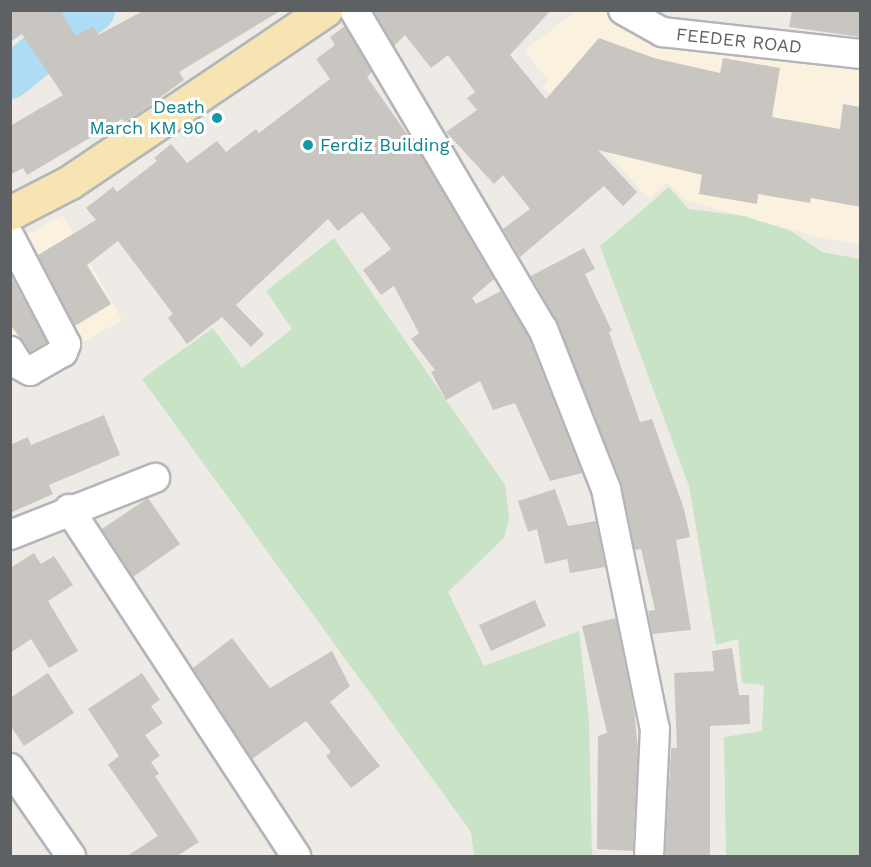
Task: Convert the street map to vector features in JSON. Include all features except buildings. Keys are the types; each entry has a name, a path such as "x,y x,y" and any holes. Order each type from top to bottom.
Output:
{"main road":[{"path":"10,213 70,182 325,10"}],"street":[{"path":"354,10 543,329 606,489 655,729 649,856"},
{"name":"FEEDER ROAD","path":"622,10 662,32 861,54"},
{"path":"10,237 66,344 63,352 30,371 19,365 10,351"},
{"path":"10,535 69,509 155,477"},
{"path":"69,509 296,856"},
{"path":"10,768 71,856"}],"shaded area":[{"path":"612,10 860,62 860,244 826,239 688,201 667,183 648,199 580,119 543,88 548,81 525,50 576,11"},
{"path":"63,215 122,320 11,383 10,244"}],"green space":[{"path":"669,187 688,209 744,216 791,231 822,252 860,259 860,856 726,856 724,737 762,731 764,685 742,683 738,639 716,645 689,486 600,246"},
{"path":"334,238 505,485 509,518 504,538 448,592 484,666 579,631 589,720 592,856 474,856 471,832 142,379 213,328 242,368 292,329 266,291"}],"waterway":[{"path":"10,77 93,10"}],"place":[{"name":"Death March KM 90","path":"217,118"},
{"name":"Ferdiz Building","path":"308,145"}]}
